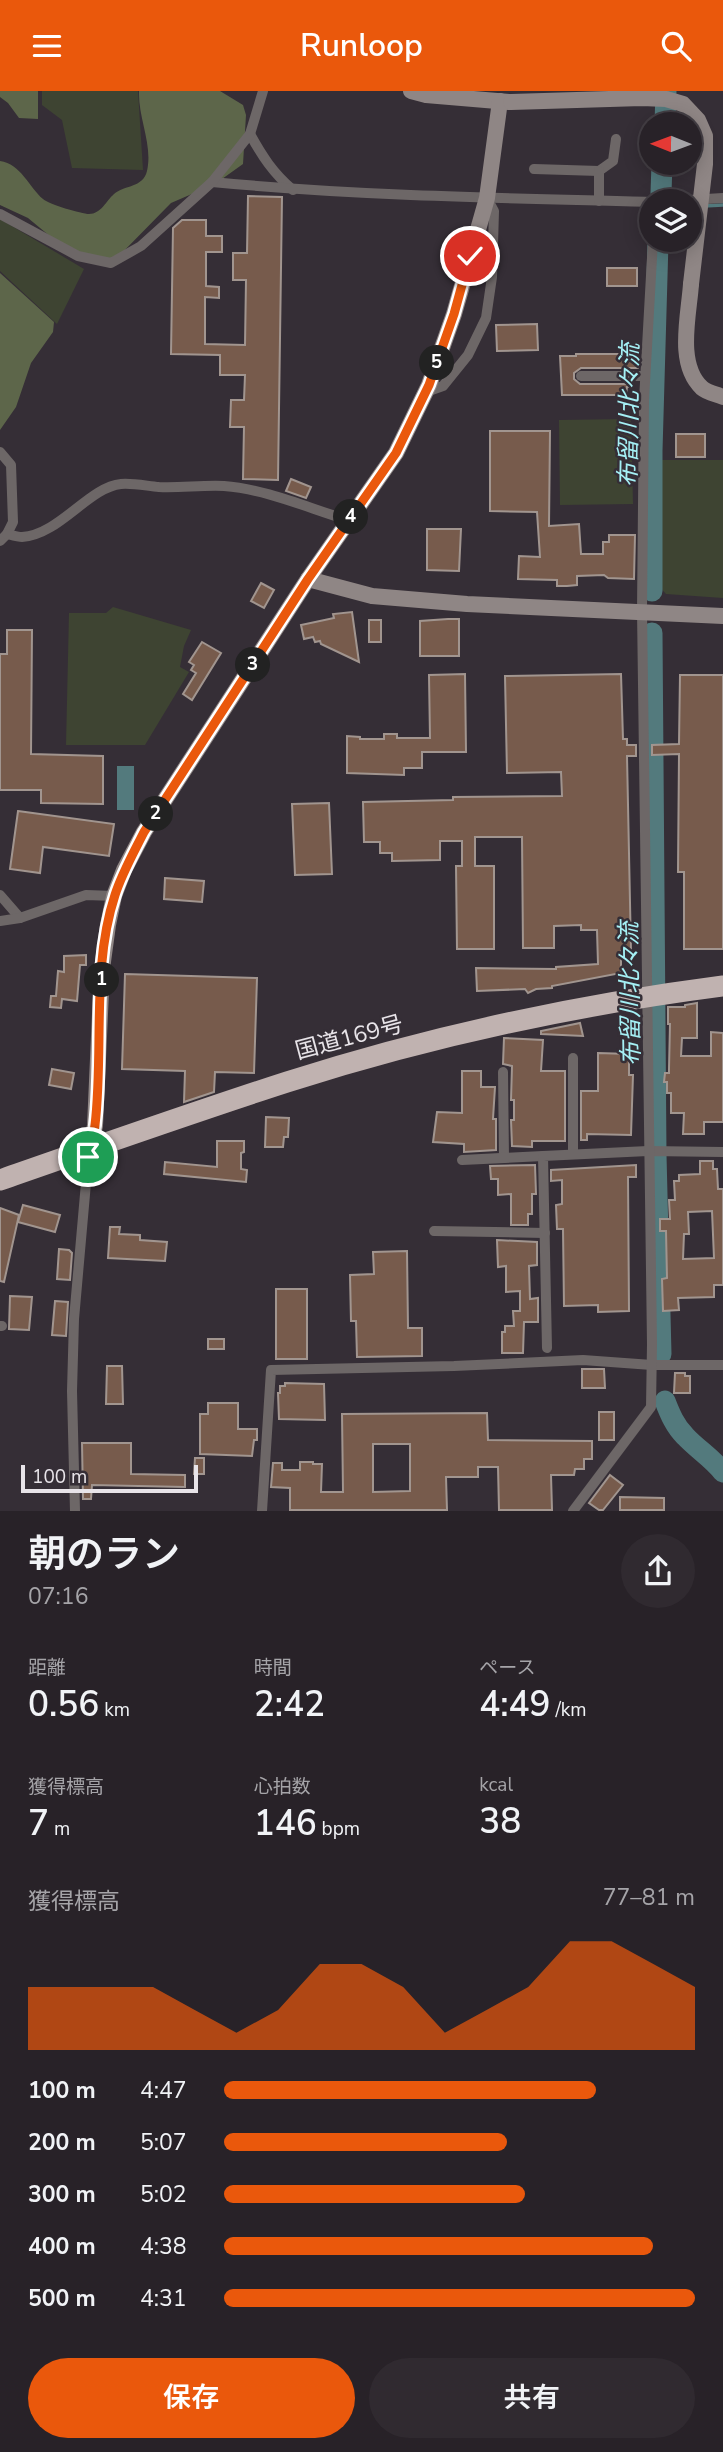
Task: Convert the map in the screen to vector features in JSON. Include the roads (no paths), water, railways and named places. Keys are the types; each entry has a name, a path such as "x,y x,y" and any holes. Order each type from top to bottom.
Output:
{"highway":[{"name":"国道169号","path":"0,1180 288,1081 379,1056 503,1025 723,986"}],"street":[{"path":"0,214 78,256 111,263 141,246 212,182 250,134 263,91"},
{"path":"411,91 426,95 504,98 666,99 684,104 698,120 705,136 705,164 691,284 688,361 692,377 705,390 723,397"},
{"path":"75,1510 72,1391 74,1319 89,1149 95,1126 102,969 114,896 144,832 308,579 396,453 426,392 454,314 487,198 504,98"},
{"path":"250,134 275,176 293,190"},
{"path":"534,169 599,171 613,161 615,139"},
{"path":"599,171 599,201"},
{"path":"212,182 293,190 639,202"},
{"path":"426,392 443,386 450,378 468,355 486,318 492,277 494,211 487,198"},
{"path":"702,199 723,198"},
{"path":"573,1510 651,1407 654,1151 651,612 645,376 652,252"},
{"path":"581,376 645,376"},
{"path":"0,452 11,465 13,522 3,537"},
{"path":"3,537 34,534 68,517 104,490 120,484 234,488 271,496 348,520"},
{"path":"308,579 372,596 467,604 723,616"},
{"path":"0,895 20,918"},
{"path":"0,921 20,918 86,895 114,896"},
{"path":"573,1058 573,1154"},
{"path":"503,1072 503,1158"},
{"path":"462,1160 654,1151 723,1152"},
{"path":"543,1156 547,1348"},
{"path":"434,1231 545,1233"},
{"path":"262,1510 271,1370 569,1361 723,1365"}],"water":[{"path":"117,766 134,766 134,810 117,810"}],"waterway":[{"name":"布留川北々流","path":"665,112 666,91"},
{"name":"布留川北々流","path":"661,189 662,175"},
{"path":"704,206 723,205"},
{"name":"布留川北々流","path":"652,591 652,451 658,252"},
{"name":"布留川北々流","path":"652,633 656,1155 661,1354"},
{"name":"布留川北々流","path":"665,1401 681,1432 723,1472"}]}
